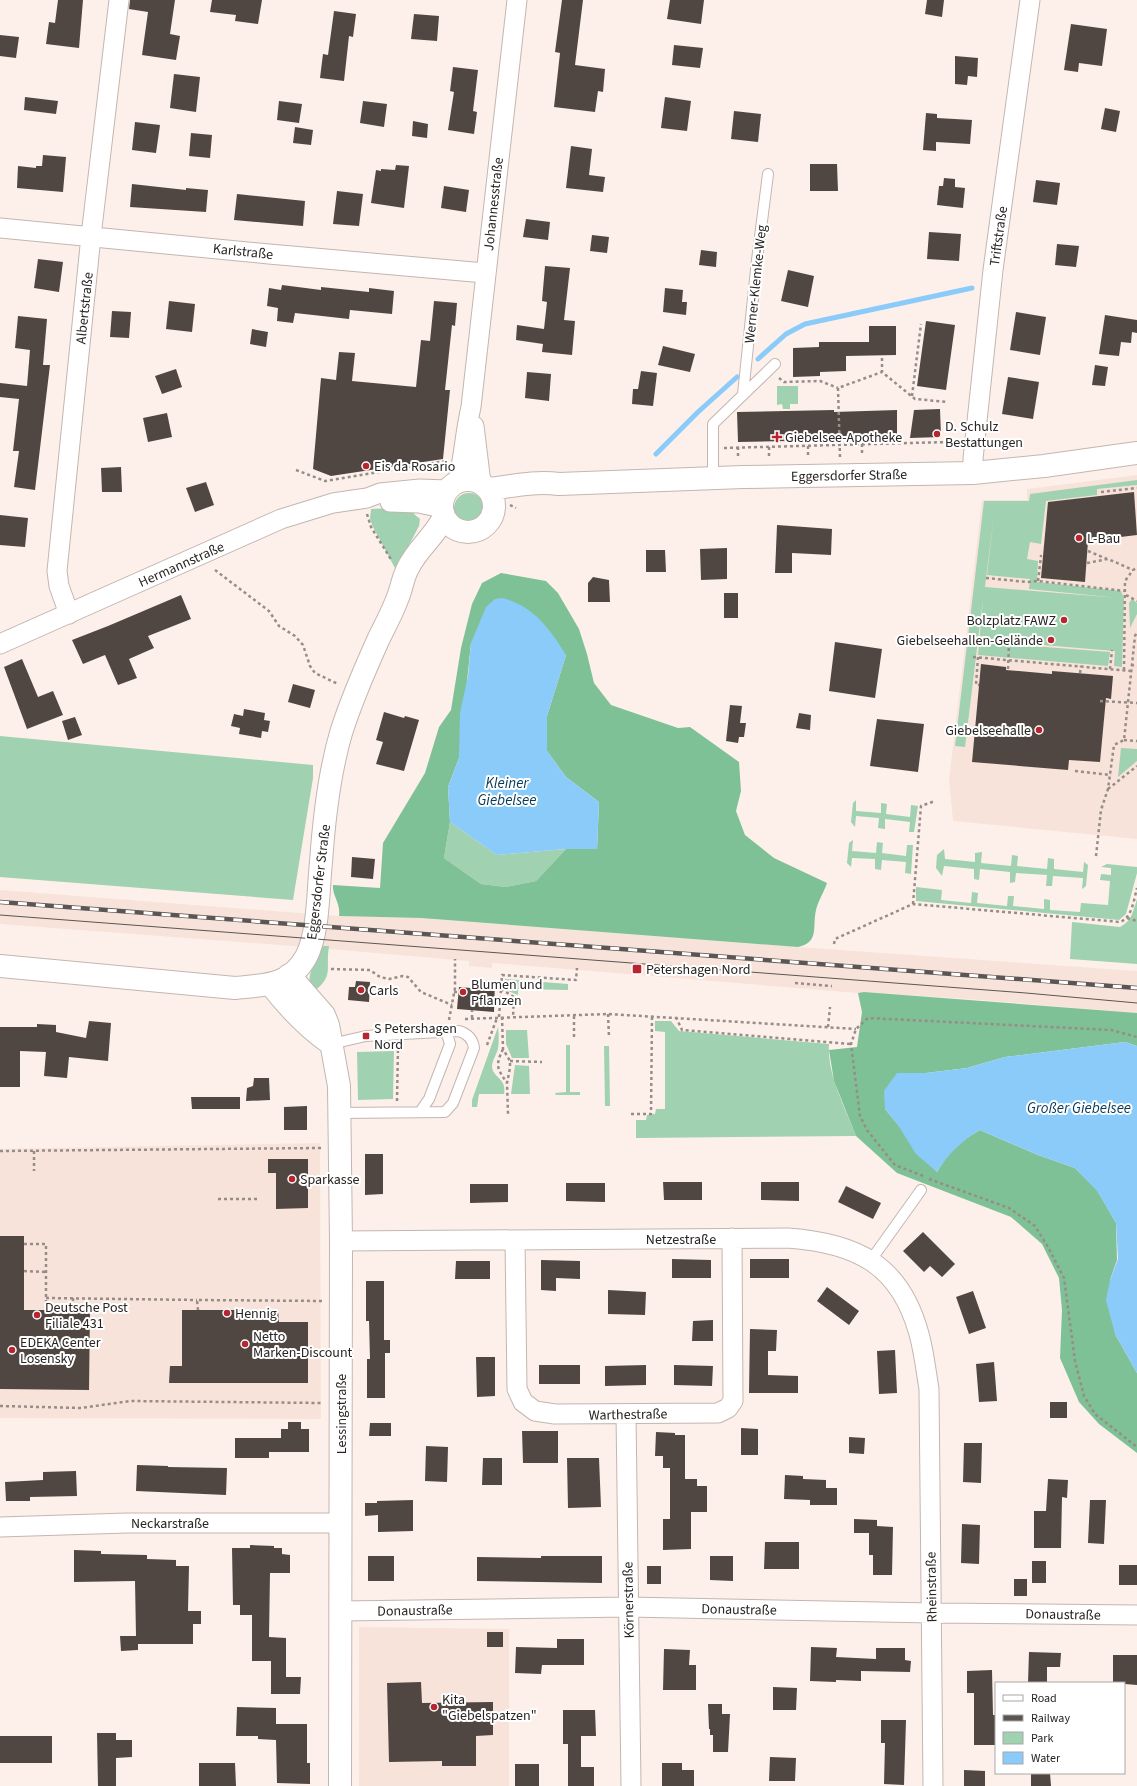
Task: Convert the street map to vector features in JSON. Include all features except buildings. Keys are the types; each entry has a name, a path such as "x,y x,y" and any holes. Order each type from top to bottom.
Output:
{"street":[{"name":"Albertstraße","path":"69,614 59,586 58,570 91,236 119,0"},
{"name":"Johannesstraße","path":"448,499 462,464 466,427 471,407 516,0"},
{"name":"Triftstraße","path":"973,473 973,459 993,270 1030,0"},
{"name":"Karlstraße","path":"0,228 284,256 485,273"},
{"name":"Johannesstraße","path":"471,407 485,486"},
{"name":"Eggersdorfer Straße","path":"485,486 545,482 559,484 713,478 973,473 1044,466 1137,453"},
{"path":"470,479 485,486 492,493 495,505 493,516 486,526 474,532 462,531 451,526 448,499 470,479"},
{"name":"Eggersdorfer Straße","path":"493,516 500,507 509,501 559,484"},
{"name":"Hermannstraße","path":"0,644 281,519 333,503 366,498 380,493 420,489 448,499"},
{"name":"Eggersdorfer Straße","path":"280,980 302,962 312,939 322,843 331,779 342,733 358,685 398,596 408,567 418,552 434,534 448,499"},
{"name":"Eggersdorfer Straße","path":"398,596 408,585 421,566 436,551 462,531"},
{"path":"0,966 235,988 280,980 284,1002 309,1026 331,1044"},
{"name":"Lessingstraße","path":"331,1044 339,1086 340,1113 340,1786"},
{"name":"Warthestraße","path":"515,1240 517,1389 523,1402 536,1411 555,1414 626,1414 718,1412 728,1408 733,1401 732,1238"},
{"name":"Netzestraße","path":"341,1241 788,1238 835,1244 865,1256 871,1260 890,1275 906,1298 920,1334 929,1388"},
{"name":"Rheinstraße","path":"929,1388 933,1786"},
{"name":"Körnerstraße","path":"626,1414 631,1786"},
{"name":"Neckarstraße","path":"0,1527 127,1523 341,1523"},
{"name":"Donaustraße","path":"341,1611 628,1606 932,1613 1137,1615"}],"lane":[{"name":"Werner-Klemke-Weg","path":"743,394 757,260 768,174"},
{"path":"713,478 713,424 772,367"},
{"path":"420,1112 429,1099 450,1044 447,1034 440,1031"},
{"path":"331,1044 366,1036 459,1031 466,1033 471,1038 474,1048 453,1103 445,1112 340,1113"},
{"path":"871,1260 921,1190"}],"path":[{"path":"912,396 921,324"},
{"path":"882,358 882,372"},
{"path":"772,367 784,382 820,382 838,388 882,372"},
{"path":"882,372 915,398 948,402"},
{"path":"838,388 840,445"},
{"path":"713,448 948,442"},
{"path":"296,470 325,481 435,464"},
{"path":"1101,492 1137,488"},
{"path":"366,498 365,510 371,526 394,565"},
{"path":"1088,551 1133,570"},
{"path":"1038,581 1042,556"},
{"path":"1087,563 1108,559"},
{"path":"1124,670 1125,581 1133,570 1137,568"},
{"path":"215,570 268,611 279,626 295,636 303,645 310,666 315,673 342,686"},
{"path":"986,578 1027,582 1038,581 1061,583 1126,591"},
{"path":"1126,595 1137,601"},
{"path":"1124,740 1130,671 1135,636 1137,632"},
{"path":"1008,669 1009,644"},
{"path":"1110,669 1112,650"},
{"path":"973,657 1130,671"},
{"path":"978,657 976,685 979,685"},
{"path":"1131,665 1137,666"},
{"path":"1080,673 1081,666"},
{"path":"1100,701 1137,703"},
{"path":"1096,856 1101,810 1108,790 1111,775 1114,745 1124,740 1137,741"},
{"path":"1108,790 1137,766"},
{"path":"1076,771 1111,775"},
{"path":"913,904 921,806 935,801"},
{"path":"834,944 835,939 913,904 1116,923 1127,918 1137,888"},
{"path":"1127,918 1137,921"},
{"path":"449,1020 454,992 455,959"},
{"path":"507,1083 498,1070 496,1064 503,1049 502,1017 499,1017 502,975 576,980 577,968"},
{"path":"331,969 370,970 380,977 388,979 403,976 408,977 421,992 452,1005"},
{"path":"795,983 832,986"},
{"path":"501,989 514,997 513,1016"},
{"path":"828,1027 830,1007"},
{"path":"472,1010 472,1018"},
{"path":"574,1014 574,1037"},
{"path":"502,1017 608,1014 676,1017 856,1030"},
{"path":"608,1014 609,1037"},
{"path":"631,1114 651,1114 652,1016"},
{"path":"676,1017 682,1030 851,1044"},
{"path":"488,1043 497,1018"},
{"path":"1137,1037 1111,1030 868,1018 856,1030 851,1044 860,1116 867,1130 895,1165 925,1178 1009,1208 1036,1226 1064,1278 1075,1361 1084,1396 1095,1414 1137,1447"},
{"path":"397,1102 398,1047"},
{"path":"503,1049 510,1061 507,1083 508,1114"},
{"path":"510,1061 542,1062"},
{"path":"0,1151 326,1148"},
{"path":"34,1151 34,1171"},
{"path":"218,1199 259,1199"},
{"path":"24,1244 46,1244 46,1310"},
{"path":"24,1271 46,1272"},
{"path":"46,1298 324,1301"},
{"path":"73,1298 73,1310"},
{"path":"197,1300 198,1310"},
{"path":"0,1406 81,1408 130,1401 324,1404"}],"shaded area":[{"name":"Giebelseehallen-Gelände","path":"1137,475 1137,839 953,821 949,780 982,500 1027,500 1027,489"},
{"path":"0,890 339,916 421,918 1137,971 1137,1013 981,1000 864,992 858,993 492,963 492,968 469,966 469,961 0,924"},
{"path":"320,1143 321,1419 0,1418 0,1149"},
{"name":"Kita \"Giebelspatzen\"","path":"359,1627 509,1629 509,1786 359,1786"}],"green space":[{"path":"777,386 798,386 798,404 790,404 790,409 783,409 782,404 777,405"},
{"path":"1137,480 1137,485 1097,489 1097,495 1046,501 1041,544 1030,542 1027,559 1038,561 1037,582 1121,591 1124,598 1122,667 1114,666 1115,651 1008,642 1008,644 1110,652 1108,666 978,655 983,599 965,747 955,746 984,501 1029,501 1030,494","holes":["994,514 987,575 1030,579 1029,589 1119,598 985,587"]},
{"path":"469,493 480,497 484,508 480,519 469,523 458,519 454,508 458,497"},
{"path":"392,508 415,510 414,514 420,519 419,526 396,570 372,525 370,518 371,509"},
{"path":"501,573 546,581 558,593 579,629 594,683 611,705 678,728 690,727 739,762 741,791 736,811 745,835 774,858 827,883 817,907 814,933 810,942 798,947 421,918 339,916 339,907 333,885 380,888 383,843 425,773 439,727 451,710 461,648 472,604 482,583","holes":["471,643 566,655 547,716 547,751 566,777 599,802 597,849 566,849 536,881 506,887 481,884 444,858 450,822 448,787 459,758"]},
{"path":"1132,599 1137,603 1137,614 1130,628 1129,603"},
{"path":"0,736 313,765 313,778 293,900 0,877"},
{"path":"1121,748 1137,749 1137,761 1118,777"},
{"path":"856,800 856,811 881,813 881,803 887,804 886,814 910,817 911,805 918,806 914,832 909,832 910,822 885,819 885,829 878,828 879,818 856,816 855,827 851,822 853,803"},
{"path":"450,822 497,855 566,849 536,881 506,887 481,884 444,858"},
{"path":"853,840 852,851 876,853 877,842 883,843 882,853 906,856 907,845 913,845 911,874 905,873 906,862 882,860 881,870 875,869 875,859 852,858 851,867 847,863 849,843"},
{"path":"944,849 945,859 975,862 975,853 982,852 981,863 1011,866 1012,855 1018,856 1017,866 1047,869 1048,858 1054,859 1054,869 1083,872 1084,862 1088,865 1086,886 1082,889 1083,878 1053,876 1052,886 1046,886 1047,875 1016,873 1015,882 1010,883 1010,872 980,869 979,880 974,879 974,869 944,866 942,876 936,868 937,855"},
{"path":"1107,864 1137,867 1137,873 1126,914 1119,920 916,901 916,887 942,890 941,900 971,903 972,892 978,893 977,903 1007,906 1008,896 1014,896 1013,906 1044,909 1044,899 1050,900 1050,910 1080,912 1081,903 1108,905 1110,881 1100,880 1101,874 1111,875 1111,868 1101,867"},
{"path":"1137,899 1137,964 1070,959 1072,922 1120,927 1130,919"},
{"path":"322,946 329,946 328,972 324,982 312,993 309,981 310,975"},
{"path":"505,979 568,984 568,990 518,989 518,995 503,989"},
{"path":"864,992 1137,1013 1137,1046 1125,1042 1005,1057 967,1068 926,1073 898,1073 885,1109 937,1172 947,1156 965,1139 980,1130 1038,1155 1075,1168 1097,1190 1116,1223 1117,1260 1110,1280 1115,1334 1137,1373 1137,1453 1099,1424 1079,1402 1060,1358 1062,1310 1059,1278 1042,1244 1011,1217 897,1173 856,1136 834,1081 829,1050 857,1047 862,1012 858,993"},
{"path":"655,1021 671,1021 679,1031 829,1044 829,1056 834,1079 856,1136 636,1138 636,1120 646,1120 647,1115 655,1114 656,1109 665,1109 665,1032 655,1031"},
{"path":"498,1027 498,1049 493,1060 492,1067 495,1074 504,1085 504,1094 479,1094 477,1107 472,1107 472,1100"},
{"path":"506,1030 527,1030 529,1058 512,1058 506,1044"},
{"path":"566,1045 570,1045 570,1092 580,1092 580,1095 556,1095 555,1093 566,1092"},
{"path":"604,1046 609,1046 610,1106 605,1106"},
{"path":"394,1051 393,1099 358,1100 357,1052"},
{"path":"515,1065 529,1066 530,1094 511,1094"}],"water":[{"name":"Kleiner Giebelsee","path":"502,598 523,606 540,620 566,655 547,716 547,751 566,777 599,802 597,849 566,849 497,855 450,822 448,787 459,758 460,713 468,676 471,643 486,607 495,599"},
{"name":"Großer Giebelsee","path":"1125,1042 1137,1046 1137,1373 1115,1334 1106,1300 1110,1280 1118,1259 1116,1223 1097,1191 1075,1168 1038,1155 980,1130 956,1148 937,1172 916,1154 898,1125 885,1109 884,1091 897,1073 926,1073 967,1068 1005,1057"}],"waterway":[{"path":"758,359 786,334 805,324 972,288"},
{"path":"656,454 698,412 737,377"}],"tram line":[{"path":"0,915 1026,993 1137,1003"}],"railway":[{"path":"0,902 1137,988"}],"place":[{"name":"D. Schulz Bestattungen","path":"937,434"},
{"name":"Giebelsee-Apotheke","path":"777,437"},
{"name":"Eis da Rosario","path":"366,466"},
{"name":"L-Bau","path":"1079,538"},
{"name":"Bolzplatz FAWZ","path":"1064,620"},
{"name":"Giebelseehallen-Gelände","path":"1051,640"},
{"name":"Giebelseehalle","path":"1039,730"},
{"name":"Petershagen Nord","path":"637,969"},
{"name":"Carls","path":"361,990"},
{"name":"Blumen und Pflanzen","path":"463,992"},
{"name":"S Petershagen Nord","path":"366,1036"},
{"name":"Sparkasse","path":"292,1179"},
{"name":"Hennig","path":"227,1313"},
{"name":"Deutsche Post Filiale 431","path":"37,1315"},
{"name":"Netto Marken-Discount","path":"245,1344"},
{"name":"EDEKA Center Losensky","path":"12,1350"},
{"name":"Kita \"Giebelspatzen\"","path":"434,1707"}]}
